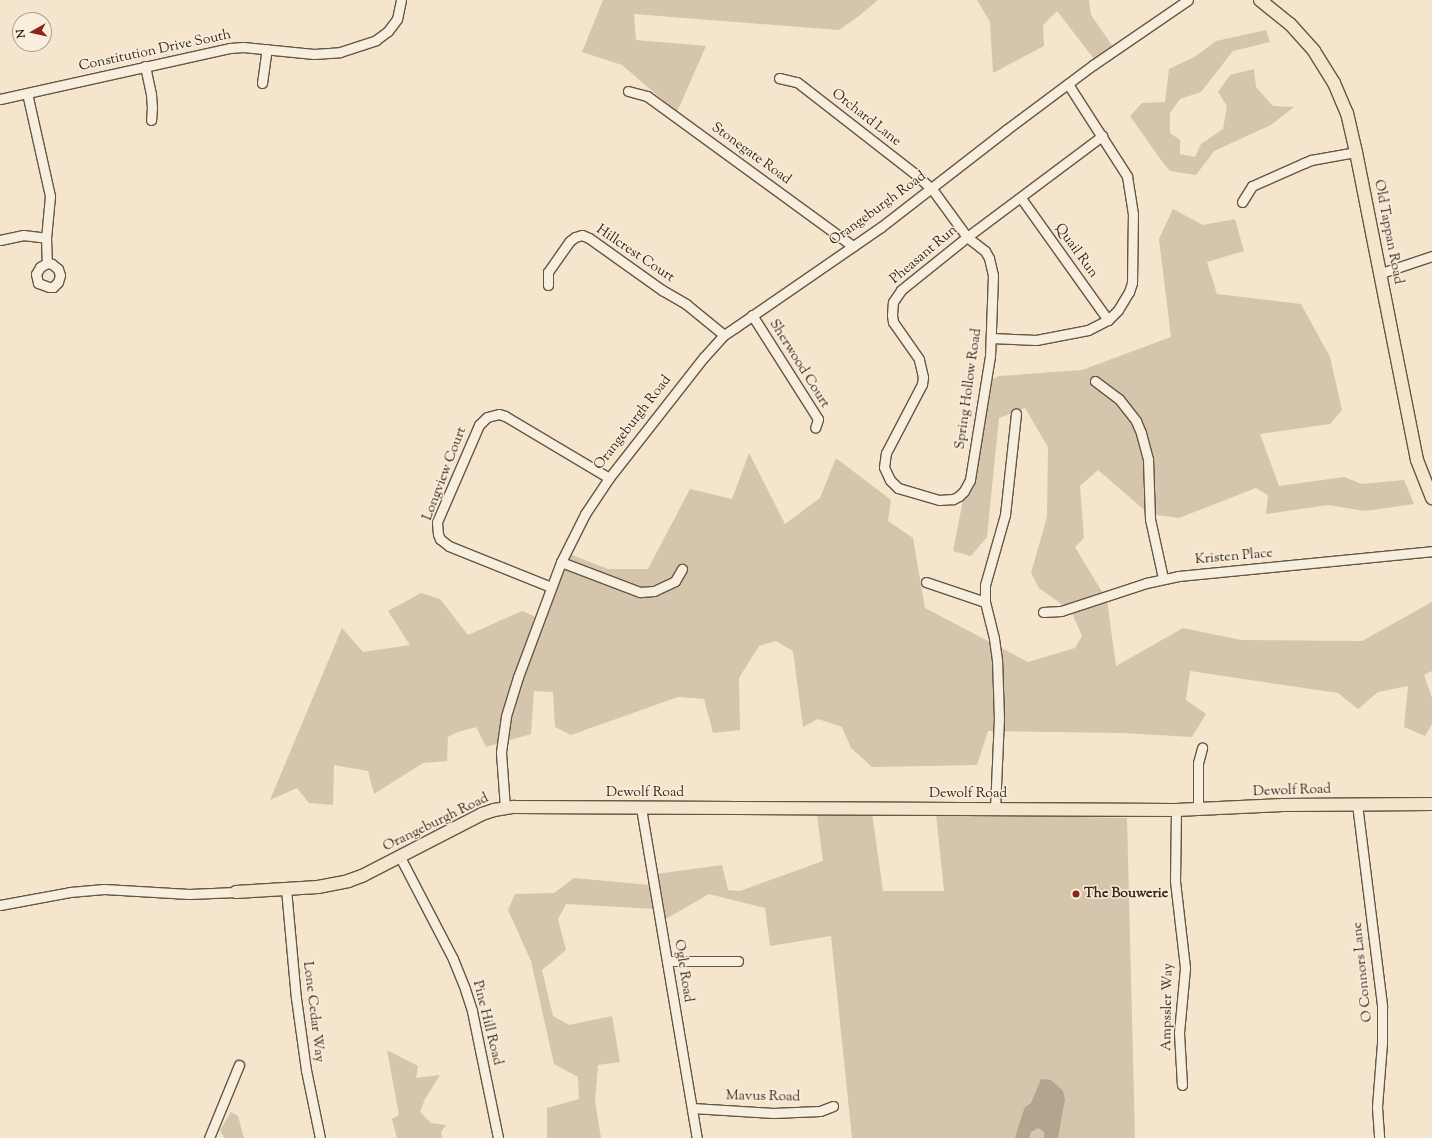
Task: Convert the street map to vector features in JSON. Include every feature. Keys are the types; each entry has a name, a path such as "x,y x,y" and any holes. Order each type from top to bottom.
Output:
{"main road":[{"name":"Old Tappan Road","path":"1260,0 1303,37 1325,67 1334,83 1347,113 1381,273 1417,460 1422,476 1432,498"},
{"name":"Dewolf Road","path":"505,808 1198,810 1283,805 1432,804"},
{"name":"Orangeburgh Road","path":"236,892 318,888 348,881 400,857 482,814 505,808"}],"street":[{"name":"Constitution Drive South","path":"0,99 230,48 266,49 328,54 359,47 376,40 388,31 397,19 401,0"},
{"name":"Orangeburgh Road","path":"505,808 501,752 506,716 518,677 561,562 585,514 609,478 704,357 724,335 853,246 932,189 1006,130 1068,84 1188,0"},
{"path":"262,83 266,49"},
{"path":"144,66 151,94 151,120"},
{"name":"Orchard Lane","path":"779,78 797,82 932,189"},
{"path":"991,338 1022,340 1050,338 1088,330 1108,320 1124,301 1132,283 1134,227 1130,186 1127,176 1068,84"},
{"name":"Stonegate Road","path":"628,91 647,96 853,246"},
{"path":"27,93 50,196 46,238 47,263"},
{"name":"Pheasant Run","path":"918,494 894,485 886,474 884,467 886,453 922,384 923,377 919,359 893,322 892,308 897,295 901,290 967,237 1102,136"},
{"path":"1242,202 1252,186 1304,163 1356,152"},
{"name":"Spring Hollow Road","path":"918,494 946,500 959,496 968,486 991,338 992,266 985,251 967,237 932,189"},
{"name":"Quail Run","path":"1020,198 1108,320"},
{"name":"Hillcrest Court","path":"548,285 548,272 570,241 575,237 582,235 589,238 662,290 686,304 724,335"},
{"path":"0,240 23,236 46,238"},
{"path":"1381,273 1432,256"},
{"name":"Sherwood Court","path":"752,315 818,420 815,428"},
{"path":"1095,382 1119,399 1136,421 1141,433 1148,459 1150,518 1163,578"},
{"name":"Longview Court","path":"551,587 449,546 440,539 437,522 479,425 488,417 499,414 505,416 609,478"},
{"path":"995,809 999,719 997,660 994,638 985,602 984,585 1005,515 1016,414"},
{"name":"Kristen Place","path":"1043,612 1061,611 1163,578 1432,551"},
{"path":"561,562 640,592 654,591 675,581 682,569"},
{"path":"926,582 985,602"},
{"path":"1198,810 1198,764 1202,748"},
{"name":"O Connors Lane","path":"1357,804 1382,1006 1382,1043 1377,1107 1379,1138"},
{"name":"Ogle Road","path":"641,808 697,1138"},
{"name":"Ampssler Way","path":"1176,810 1176,881 1185,968 1179,1033 1182,1085"},
{"name":"Pine Hill Road","path":"400,857 453,959 468,995 498,1138"},
{"path":"0,905 70,892 104,889 189,894 236,892"},
{"name":"Lone Cedar Way","path":"286,889 297,1000 306,1070 320,1138"},
{"path":"667,961 738,961"},
{"path":"209,1138 239,1065"},
{"name":"Mavus Road","path":"692,1108 773,1113 820,1111 833,1106"}],"shaded area":[{"path":"603,0 878,0 839,30 634,14 636,40 706,46 677,112 622,65 582,52"},
{"path":"977,0 1089,0 1091,15 1116,51 1098,64 1057,11 1043,25 1044,46 993,73 990,22"},
{"path":"1266,30 1270,42 1233,51 1201,92 1180,99 1170,113 1170,133 1180,140 1180,154 1195,157 1201,144 1223,129 1227,106 1218,92 1230,75 1254,69 1256,87 1273,106 1294,107 1271,125 1214,151 1196,175 1170,171 1130,116 1142,103 1165,102 1169,69 1196,56 1216,41"},
{"path":"1173,209 1203,225 1235,219 1244,251 1207,262 1217,294 1301,304 1330,357 1342,410 1330,424 1260,434 1279,486 1344,477 1362,484 1404,480 1414,504 1365,511 1328,505 1266,514 1268,495 1256,488 1179,518 1149,514 1098,470 1080,486 1084,538 1075,547 1107,600 1116,666 1183,628 1241,640 1362,641 1432,602 1432,671 1424,675 1432,698 1432,724 1425,736 1404,727 1408,686 1378,692 1358,709 1338,693 1190,671 1186,700 1206,714 1192,737 1122,733 988,731 977,765 872,767 851,748 842,727 818,719 803,727 793,651 776,641 759,646 739,678 740,730 713,733 704,699 678,697 571,735 555,727 553,692 534,691 531,734 486,747 476,727 458,732 448,737 447,761 423,763 374,794 368,771 334,765 333,805 309,803 297,788 270,800 342,628 363,652 410,645 388,611 421,593 440,599 468,635 522,611 538,618 567,553 608,569 648,569 690,489 732,499 749,453 785,524 820,498 836,458 891,500 888,521 913,538 925,608 1028,662 1075,648 1082,636 1071,611 1039,588 1031,573 1047,517 1048,447 1025,408 999,418 987,537 971,556 953,551 986,383 999,376 1082,370 1171,337 1159,239"},
{"path":"872,813 883,891 944,891 936,814 1127,818 1135,1138 852,1138 831,936 770,946 765,908 709,894 657,924 656,909 566,904 558,919 566,950 542,970 553,1016 569,1025 612,1016 620,1062 598,1065 595,1101 601,1138 547,1138 547,1108 579,1099 578,1077 554,1064 531,961 508,910 515,894 554,893 574,878 650,885 649,875 722,865 728,890 740,891 823,861 817,815"},
{"path":"387,1050 418,1066 416,1078 440,1075 425,1099 420,1112 431,1123 446,1125 441,1132 442,1138 397,1138 392,1119 399,1115"},
{"path":"1041,1079 1051,1080 1063,1091 1065,1099 1058,1138 1044,1138 1044,1132 1038,1128 1031,1132 1029,1138 1015,1138 1025,1107 1031,1103"},
{"path":"231,1112 238,1116 244,1138 224,1138 220,1130"}],"place":[{"name":"The Bouwerie","path":"1076,894"}]}
